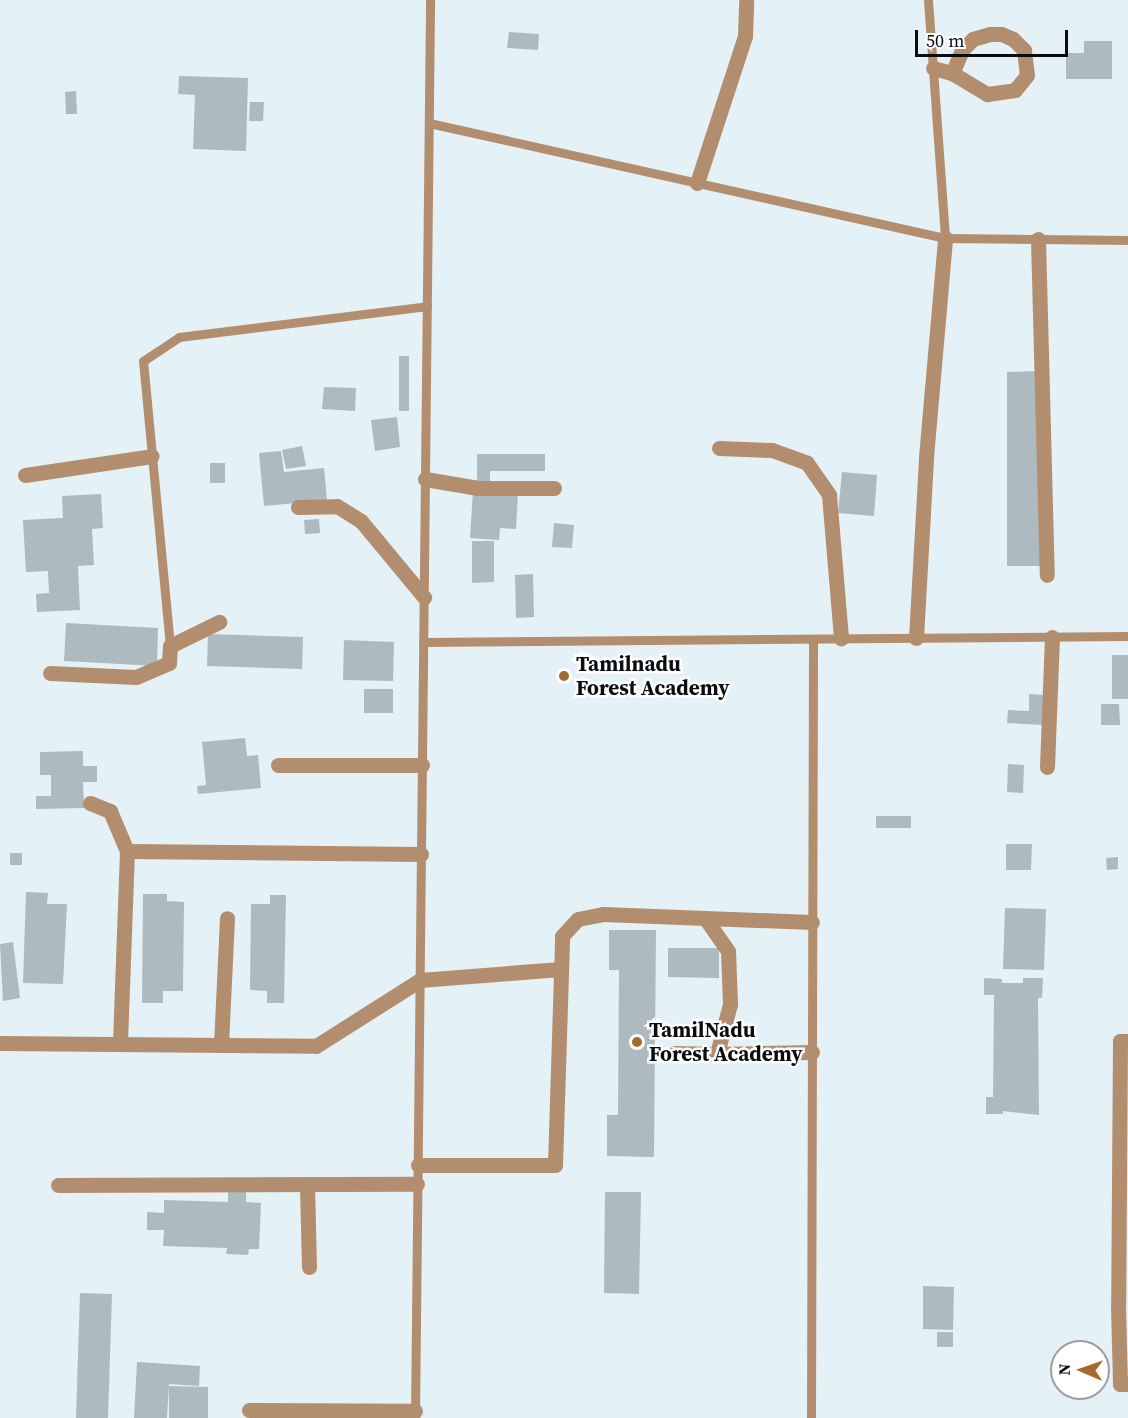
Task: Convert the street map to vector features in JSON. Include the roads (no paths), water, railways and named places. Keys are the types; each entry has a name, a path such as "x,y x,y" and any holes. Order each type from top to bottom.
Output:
{"street":[{"path":"697,183 745,36 746,0"},
{"path":"933,68 952,74 987,94 1015,90 1027,75 1024,50 1013,39 1001,34 990,34 973,39 962,50 952,74"},
{"path":"916,638 926,458 945,238"},
{"path":"1038,239 1047,575"},
{"path":"719,448 772,450 807,463 829,495 841,638"},
{"path":"25,475 152,456"},
{"path":"425,478 478,488 554,488"},
{"path":"298,507 337,506 361,522 424,597"},
{"path":"50,673 136,677 169,663 170,646 219,622"},
{"path":"1047,767 1052,637"},
{"path":"278,765 422,765"},
{"path":"90,803 110,811 127,851 120,1044"},
{"path":"127,851 421,854"},
{"path":"418,1165 555,1165 562,936 578,919 603,914 812,922"},
{"path":"221,1045 227,918"},
{"path":"705,918 728,951 730,1004 717,1054"},
{"path":"0,1043 316,1046 420,980 561,969"},
{"path":"1128,1041 1120,1041 1118,1307 1120,1384 1128,1384"},
{"path":"675,1053 812,1052"},
{"path":"58,1185 417,1184"},
{"path":"307,1185 309,1267"},
{"path":"249,1410 415,1415"}],"lane":[{"path":"415,1415 430,0"},
{"path":"928,0 945,238"},
{"path":"429,123 945,238 1128,240"},
{"path":"170,646 143,361 179,337 427,306"},
{"path":"423,642 1128,636"},
{"path":"811,1418 813,639"}],"place":[{"name":"Tamilnadu Forest Academy","path":"564,676"},
{"name":"TamilNadu Forest Academy","path":"637,1042"}]}
